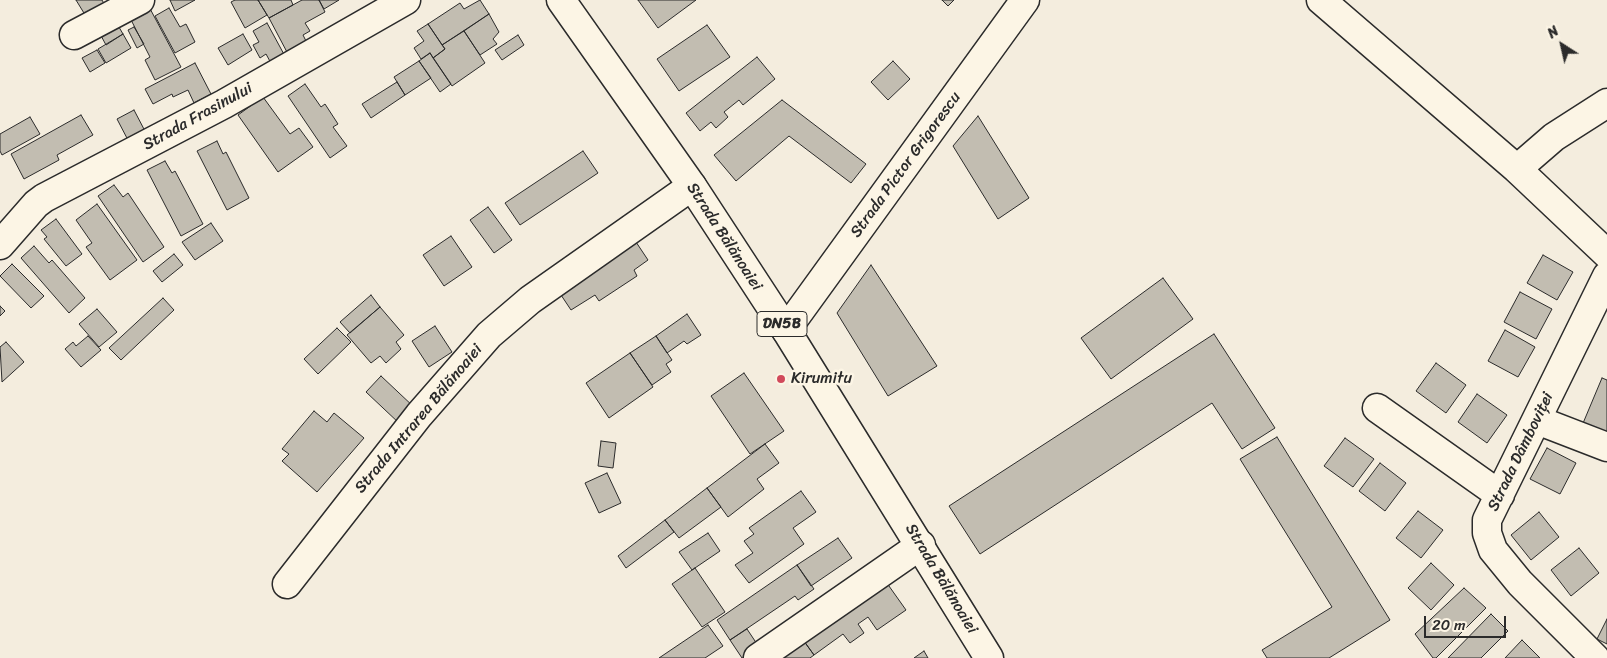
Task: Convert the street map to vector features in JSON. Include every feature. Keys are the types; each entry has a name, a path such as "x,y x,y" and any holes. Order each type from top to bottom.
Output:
{"street":[{"path":"74,35 140,0"},
{"name":"Strada Frasinului","path":"0,245 25,215 44,198 224,104 406,0"},
{"name":"Strada Bălănoaiei","path":"560,0 692,186 786,330 921,545 989,658"},
{"name":"Strada Pictor Grigorescu","path":"786,330 1025,0"},
{"path":"1321,0 1517,169 1607,254"},
{"path":"1517,169 1554,137 1607,103"},
{"name":"Strada Intrarea Bălănoaiei","path":"287,584 419,415 489,335 530,300 692,186"},
{"name":"Strada Dâmboviței","path":"1595,658 1526,590 1493,550 1487,533 1487,520 1607,276"},
{"path":"1377,408 1500,495"},
{"path":"1537,420 1607,447"},
{"path":"758,658 921,545"}],"building":[{"path":"76,0 102,0 106,7 87,18"},
{"path":"170,0 195,0 175,11"},
{"path":"235,0 258,0 267,15 245,28 231,2"},
{"path":"258,0 291,0 293,5 269,18"},
{"path":"302,0 319,0 325,12 305,23 310,31 303,35 307,43 288,54 269,18"},
{"path":"319,0 339,0 324,9"},
{"path":"480,0 489,14 442,45 428,24 460,3 464,9"},
{"path":"638,0 696,0 658,28"},
{"path":"942,0 954,0 948,6"},
{"path":"147,3 181,67 155,80 145,60 150,57 128,14"},
{"path":"169,8 180,27 186,24 195,42 175,53 155,16"},
{"path":"489,14 499,32 493,39 497,44 480,55 464,31"},
{"path":"116,22 123,34 106,45 99,32"},
{"path":"267,23 286,58 272,65 266,54 260,58 253,45 259,42 253,31"},
{"path":"428,24 445,49 433,58 430,53 421,59 414,48 424,41 417,31"},
{"path":"707,25 730,57 679,91 657,59"},
{"path":"134,27 144,44 137,48 128,30"},
{"path":"464,31 485,63 452,86 433,58 445,49 442,45"},
{"path":"123,34 131,48 106,63 98,49"},
{"path":"243,34 252,50 228,65 218,48"},
{"path":"518,35 524,45 502,60 495,50"},
{"path":"97,50 105,63 90,72 82,58"},
{"path":"430,53 451,84 440,92 419,61"},
{"path":"757,57 775,79 743,105 739,100 724,112 728,117 716,128 711,122 700,131 686,113"},
{"path":"419,61 431,78 405,95 394,77"},
{"path":"893,61 910,79 888,100 871,82"},
{"path":"195,63 211,94 194,103 188,90 173,97 172,94 153,104 145,89"},
{"path":"397,82 405,95 371,118 362,104"},
{"path":"305,84 321,107 325,104 338,124 333,127 347,146 330,158 288,96"},
{"path":"263,97 290,134 299,128 313,147 278,172 238,115"},
{"path":"782,100 866,164 851,183 789,136 736,181 714,155"},
{"path":"134,110 146,133 129,142 117,119"},
{"path":"81,115 93,135 57,155 59,160 24,179 11,154"},
{"path":"978,116 1029,198 998,219 953,146"},
{"path":"30,117 40,134 2,155 0,151 0,134"},
{"path":"217,141 223,154 226,152 249,198 227,210 197,151"},
{"path":"583,151 598,173 520,225 505,203"},
{"path":"165,161 172,173 175,171 203,224 181,236 147,170"},
{"path":"114,185 123,197 128,193 164,247 143,262 98,196"},
{"path":"97,204 137,260 110,280 86,247 92,243 76,220"},
{"path":"488,207 512,240 494,253 470,220"},
{"path":"56,219 82,254 66,266 44,239 47,237 41,230"},
{"path":"211,223 223,241 195,260 182,242"},
{"path":"451,236 472,267 444,286 423,255"},
{"path":"634,239 648,260 634,270 637,276 599,301 595,295 571,310 557,289"},
{"path":"34,246 49,263 52,260 85,298 69,313 21,258"},
{"path":"174,254 183,265 162,282 153,271"},
{"path":"1543,255 1573,272 1557,300 1527,283"},
{"path":"12,264 44,296 31,308 0,276"},
{"path":"871,265 937,366 888,396 837,313"},
{"path":"1163,278 1193,319 1111,379 1081,338"},
{"path":"1520,292 1552,309 1536,339 1504,322"},
{"path":"371,295 380,307 350,333 340,322"},
{"path":"163,298 174,310 121,360 109,348"},
{"path":"0,306 5,311 0,316"},
{"path":"380,307 404,335 396,342 401,349 386,363 380,356 371,363 347,335"},
{"path":"97,309 117,332 99,347 79,324"},
{"path":"687,314 701,335 687,344 684,341 667,353 656,336"},
{"path":"435,326 452,352 429,367 412,341"},
{"path":"337,328 351,342 318,374 304,359"},
{"path":"1505,330 1535,347 1518,377 1488,361"},
{"path":"1214,334 1275,428 1242,449 1212,403 980,554 949,506"},
{"path":"88,336 101,350 81,367 65,349 73,342 76,346"},
{"path":"656,336 672,360 666,364 671,372 652,385 630,353"},
{"path":"6,342 24,362 2,382 0,347"},
{"path":"630,353 653,387 609,418 586,383"},
{"path":"1436,363 1466,385 1446,413 1416,391"},
{"path":"744,373 784,431 750,454 711,396"},
{"path":"381,376 415,408 400,424 366,392"},
{"path":"1602,378 1607,380 1607,439 1581,428"},
{"path":"1477,394 1507,415 1487,443 1458,422"},
{"path":"314,411 327,422 334,413 364,438 317,492 282,461 289,454 282,449"},
{"path":"1277,437 1390,620 1329,658 1267,658 1262,650 1332,607 1240,459"},
{"path":"1345,438 1374,459 1353,487 1324,466"},
{"path":"601,441 616,443 613,468 598,466"},
{"path":"765,444 779,463 757,479 764,489 728,517 707,488"},
{"path":"1547,448 1576,463 1560,494 1530,479"},
{"path":"1380,463 1406,483 1385,511 1359,491"},
{"path":"607,473 621,503 599,513 585,483"},
{"path":"707,488 721,507 679,538 665,520"},
{"path":"801,491 816,512 793,528 804,544 749,583 735,565 753,553 744,541 754,534 749,528"},
{"path":"1418,511 1443,530 1421,558 1396,538"},
{"path":"1539,512 1559,537 1531,560 1511,535"},
{"path":"665,520 674,532 626,568 618,556"},
{"path":"708,533 720,551 692,570 679,552"},
{"path":"838,538 852,558 811,586 797,565"},
{"path":"1579,548 1599,573 1571,596 1551,570"},
{"path":"1431,563 1454,585 1431,610 1408,588"},
{"path":"797,565 814,589 798,600 795,596 730,640 717,620"},
{"path":"695,568 725,612 702,627 672,584"},
{"path":"884,579 906,610 877,630 868,617 858,624 864,633 850,643 843,634 814,655 801,637"},
{"path":"1464,588 1486,608 1436,658 1433,658 1415,634"},
{"path":"1491,614 1508,631 1481,658 1448,658"},
{"path":"1607,619 1607,644 1597,639"},
{"path":"708,625 723,646 705,658 659,658"},
{"path":"747,629 761,650 748,658 742,658 730,640"},
{"path":"801,637 814,655 810,658 771,658"},
{"path":"1522,640 1540,658 1505,658"},
{"path":"924,651 928,658 914,658"}],"place":[{"name":"Kirumitu","path":"781,379"}]}
